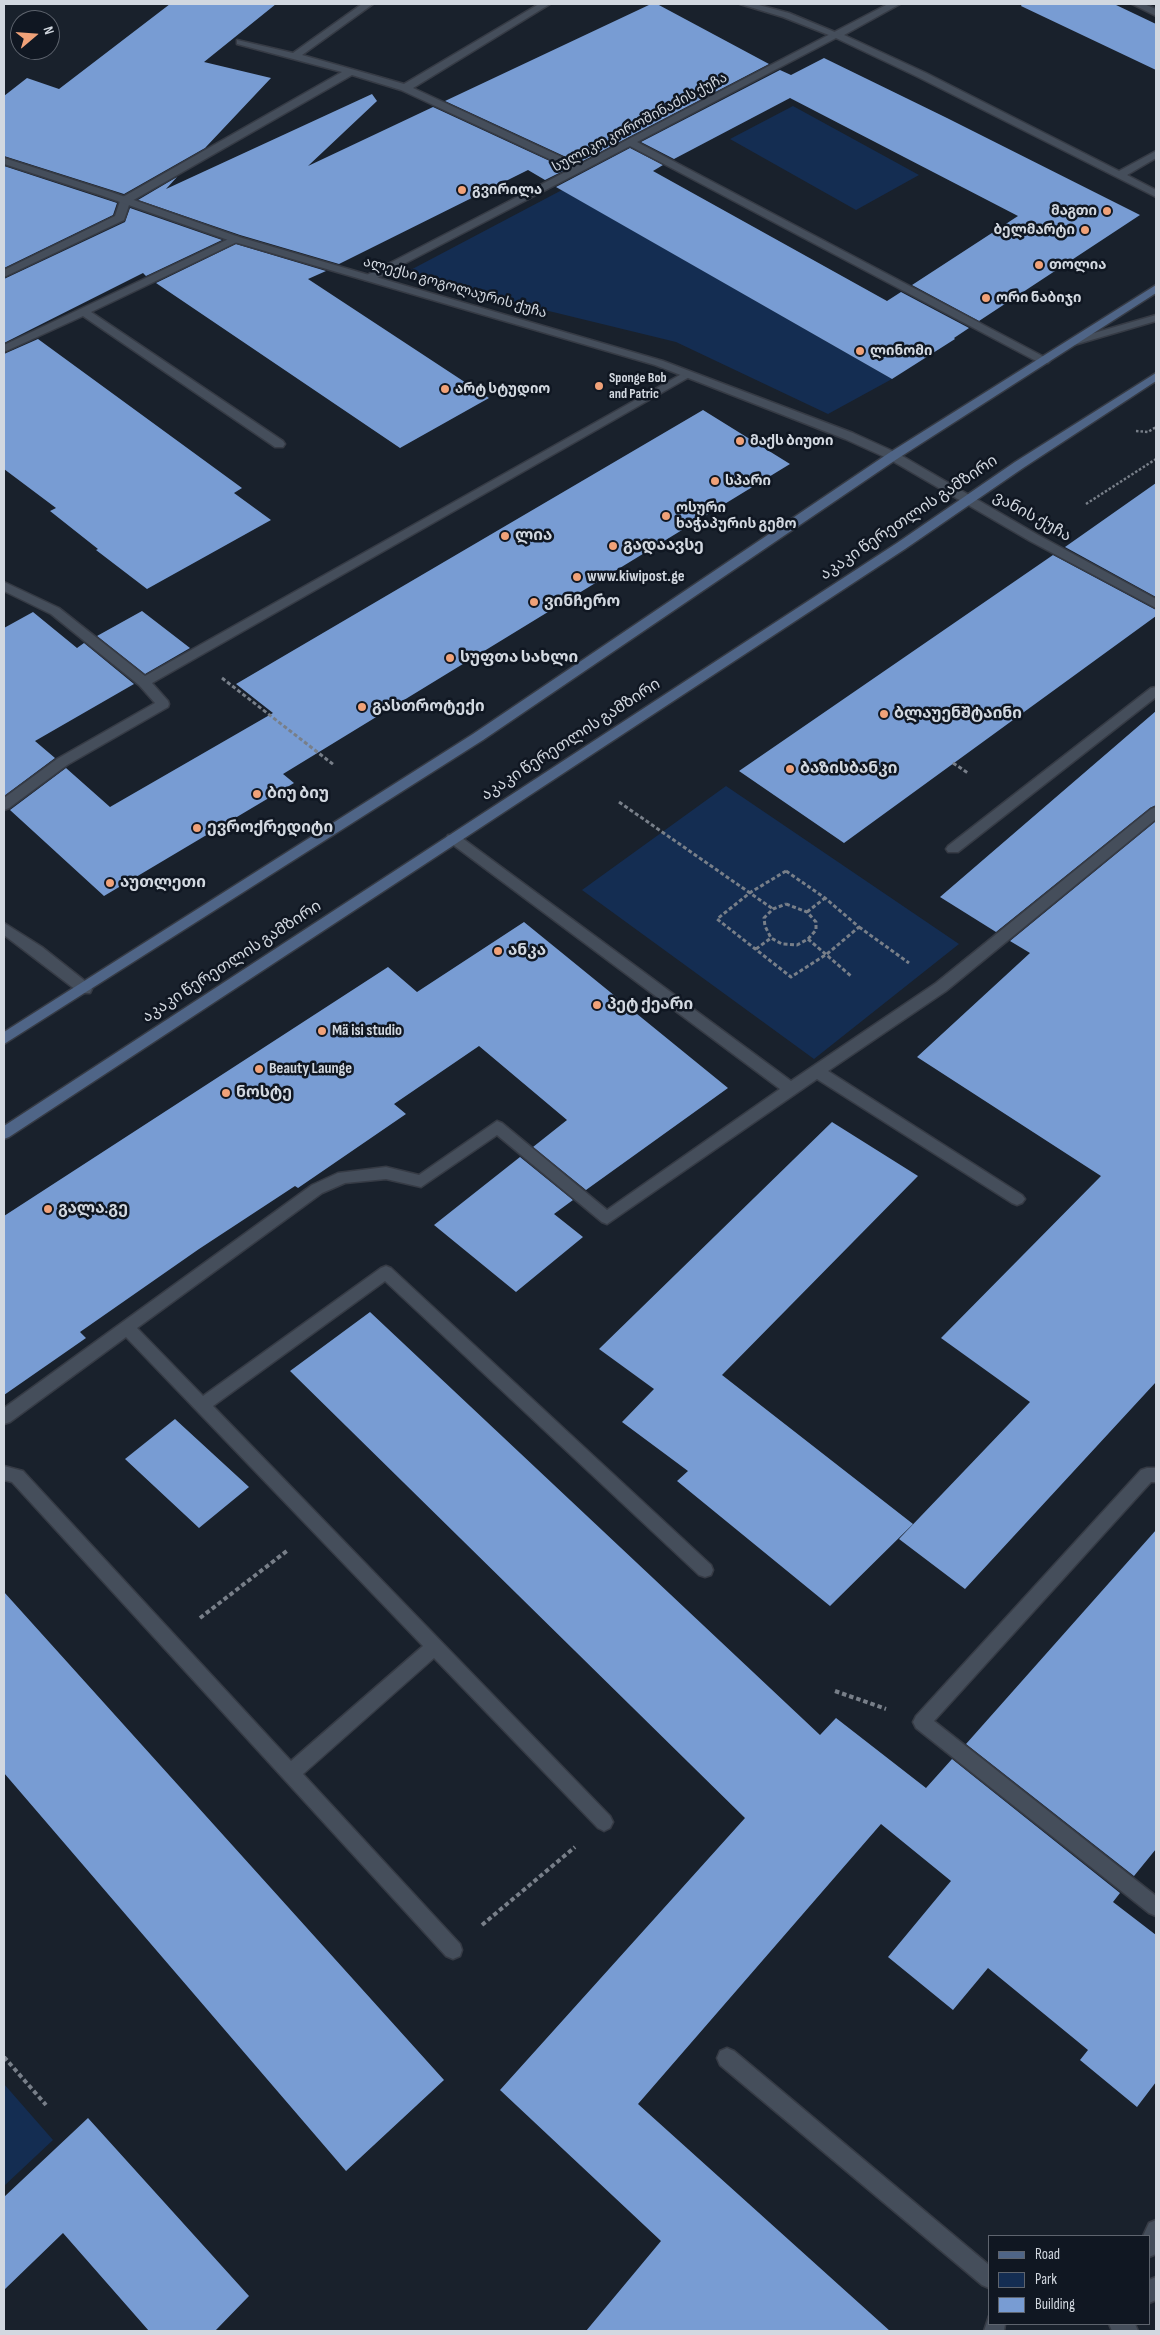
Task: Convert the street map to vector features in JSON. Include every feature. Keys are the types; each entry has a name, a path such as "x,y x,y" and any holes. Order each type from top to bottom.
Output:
{"main road":[{"path":"4,1039 478,738 893,456 1156,288"},
{"name":"აკაკი წერეთლის გამზირი","path":"4,1133 1156,376"}],"street":[{"path":"295,56 368,4"},
{"path":"405,88 545,4"},
{"path":"745,4 786,15 837,35 922,75 1156,194"},
{"name":"სულიკო კოროშინაძის ქუჩა","path":"369,278 895,4"},
{"path":"1137,4 1156,13"},
{"path":"240,42 351,71 405,88 580,169"},
{"path":"4,274 120,218 125,200 351,71"},
{"path":"632,142 1044,360"},
{"path":"1119,175 1156,154"},
{"name":"ალექსი გოგოლაურის ქუჩა","path":"4,161 125,200 235,239 659,363 849,436 893,456"},
{"path":"4,349 235,239"},
{"path":"82,311 279,444"},
{"path":"1074,342 1156,318"},
{"path":"144,682 687,374"},
{"name":"ვანის ქუჩა","path":"893,456 1156,604"},
{"path":"4,586 55,611 144,682 163,704 62,762 4,805"},
{"path":"953,849 1156,690"},
{"path":"4,1417 316,1189 343,1177 386,1173 421,1181 497,1127 607,1218 816,1071 942,987 1156,812"},
{"path":"453,838 791,1089"},
{"path":"4,928 85,989"},
{"path":"816,1071 1017,1199"},
{"path":"201,1406 386,1272 705,1570"},
{"path":"127,1328 604,1822"},
{"path":"4,1473 18,1476 453,1950"},
{"path":"1156,1475 1147,1475 922,1722 1156,1907"},
{"path":"291,1773 434,1646"},
{"path":"727,2058 988,2277"},
{"path":"1150,2245 1156,2230"}],"path":[{"path":"1148,432 1156,427"},
{"path":"1086,504 1156,459"},
{"path":"192,654 334,765"},
{"path":"953,763 968,773"},
{"path":"619,802 773,909"},
{"path":"859,927 827,954 791,977 717,919 751,892 786,871 825,898 859,927 942,987"},
{"path":"807,912 825,898"},
{"path":"786,904 807,912 816,922 816,930 808,939 797,945 782,944 772,938 765,926 764,918 773,909 786,904"},
{"path":"755,949 772,938"},
{"path":"808,939 851,976"},
{"path":"170,1641 318,1527"},
{"path":"835,1691 922,1722"},
{"path":"453,1950 604,1822"},
{"path":"4,2057 46,2105"}],"green space":[{"path":"793,106 919,175 856,210 730,139"},
{"path":"562,190 892,379 828,414 676,342 401,275"},
{"path":"726,786 959,944 814,1059 582,890"},
{"path":"4,2084 53,2140 4,2186"}],"building":[{"path":"170,4 276,4 204,62 271,78 205,148 124,194 4,156 4,96 27,78 59,89"},
{"path":"651,4 657,4 769,64 579,163 445,101"},
{"path":"1022,4 1114,4 1156,24 1156,70 1021,6"},
{"path":"824,58 1140,215 979,321 912,285 1018,216 790,98 674,159 641,142 780,70 791,75"},
{"path":"372,94 377,101 308,166 433,107 567,169 545,180 528,170 339,264 240,235 138,200 177,177 166,189"},
{"path":"630,148 663,165 653,171 887,301 901,292 969,328 892,379 556,187"},
{"path":"4,166 117,203 113,215 4,268"},
{"path":"130,208 222,240 146,276 143,273 4,343 4,279 125,222"},
{"path":"236,244 326,271 308,279 489,398 400,448 156,283"},
{"path":"38,339 242,488 234,493 271,520 147,589 96,550 98,549 50,511 56,508 4,469 4,354"},
{"path":"703,410 790,464 283,774 294,783 104,896 10,810 66,768 110,807 273,713 236,684"},
{"path":"1156,483 1156,597 1065,547"},
{"path":"1053,555 1156,610 1156,616 844,843 739,771"},
{"path":"142,611 190,648 145,674 97,636"},
{"path":"33,612 77,648 84,643 134,684 35,741 55,758 4,796 4,628"},
{"path":"1156,711 1156,805 996,932 940,897"},
{"path":"1156,821 1156,1382 965,1589 899,1539 1030,1402 941,1338 1101,1176 917,1057 1030,953 1010,941"},
{"path":"524,922 728,1088 586,1190 533,1147 567,1120 479,1046 394,1104 406,1114 298,1188 295,1186 199,1249 80,1332 86,1338 4,1395 4,1216 388,967 417,992"},
{"path":"832,1122 918,1176 722,1375 913,1524 830,1606 677,1481 688,1471 622,1422 654,1389 599,1349"},
{"path":"520,1157 573,1200 554,1214 583,1237 516,1292 434,1225"},
{"path":"370,1312 820,1735 836,1718 926,1788 952,1759 1120,1893 1113,1902 1156,1935 1156,2082 1137,2107 1080,2060 1088,2050 988,1968 953,2010 888,1957 951,1881 881,1824 638,2104 890,2331 586,2331 661,2241 500,2090 745,1818 290,1371"},
{"path":"175,1419 249,1487 199,1528 125,1459"},
{"path":"1156,1530 1156,1849 1134,1876 966,1744"},
{"path":"4,1592 444,2080 346,2171 4,1773"},
{"path":"88,2118 249,2296 215,2331 149,2331 63,2233 4,2290 4,2197"}],"place":[{"name":"გვირილა","path":"462,190"},
{"name":"მაგთი","path":"1107,211"},
{"name":"ბელმარტი","path":"1085,230"},
{"name":"თოლია","path":"1039,265"},
{"name":"ორი ნაბიჯი","path":"986,298"},
{"name":"ლინომი","path":"860,351"},
{"name":"Sponge Bob and Patric","path":"599,386"},
{"name":"არტ სტუდიო","path":"445,389"},
{"name":"მაქს ბიუთი","path":"740,441"},
{"name":"სპარი","path":"715,481"},
{"name":"ოსური ხაჭაპურის გემო","path":"666,516"},
{"name":"ლია","path":"505,536"},
{"name":"გადაავსე","path":"613,546"},
{"name":"www.kiwipost.ge","path":"577,577"},
{"name":"ვინჩერო","path":"534,602"},
{"name":"სუფთა სახლი","path":"450,658"},
{"name":"გასთროტექი","path":"362,707"},
{"name":"ბლაუენშტაინი","path":"884,714"},
{"name":"ბაზისბანკი","path":"790,769"},
{"name":"ბიუ ბიუ","path":"257,794"},
{"name":"ევროქრედიტი","path":"197,828"},
{"name":"აუთლეთი","path":"110,883"},
{"name":"ანკა","path":"498,951"},
{"name":"პეტ ქეარი","path":"597,1005"},
{"name":"Mä isi studio","path":"322,1031"},
{"name":"Beauty Launge","path":"259,1069"},
{"name":"ნოსტე","path":"226,1093"},
{"name":"გალა.გე","path":"48,1209"}]}
